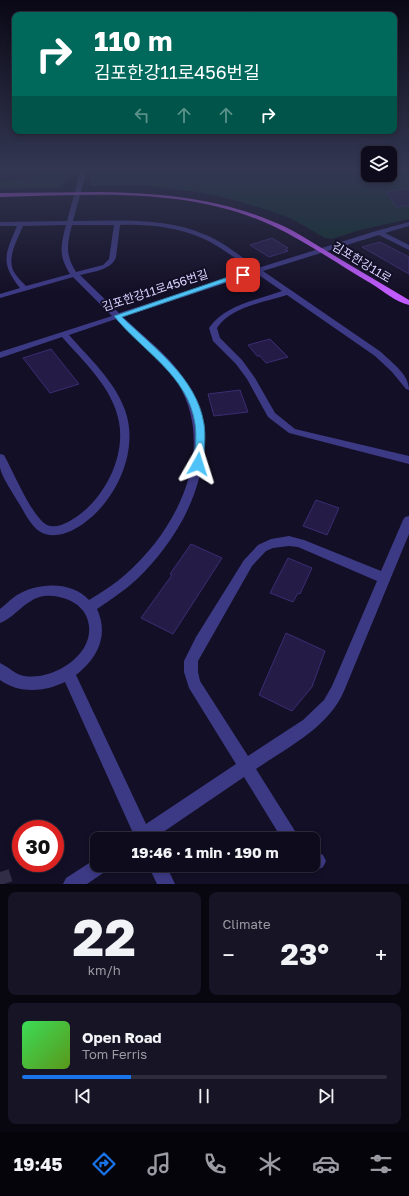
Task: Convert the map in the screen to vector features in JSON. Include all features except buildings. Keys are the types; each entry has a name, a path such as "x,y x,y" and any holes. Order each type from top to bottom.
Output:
{"main road":[{"name":"김포한강11로","path":"234,210 268,221 409,303"}],"street":[{"path":"72,210 64,250 69,267 75,275 166,363 183,384 196,408 199,423 200,454 196,474 186,504 163,540 136,572 123,584 90,608"},
{"path":"0,296 101,268 112,260 117,222"},
{"path":"0,224 117,222 155,223 198,234 220,245 378,354 395,370 409,387"},
{"path":"21,224 8,257 7,265 10,272 25,289"},
{"name":"김포한강11로456번길","path":"0,355 256,270 378,232 409,224"},
{"path":"378,232 409,248"},
{"path":"287,292 229,313 219,320 213,328 216,339 239,362 252,378 271,415 284,427 300,434 409,460"},
{"path":"0,458 37,523 49,530 62,530 82,520 99,503 114,478 121,460 125,435 120,409 109,387 63,334"},
{"path":"150,832 245,766 308,725 329,705 348,666 409,520"},
{"path":"287,832 194,683 191,672 191,661 248,563 262,548 271,544 289,541 311,547 384,578"},
{"path":"0,617 10,606 23,597 38,591 53,590 69,592 83,599 90,608 96,626 94,642 86,658 68,673 54,680 35,684 16,681 0,670"},
{"path":"68,673 138,832"},
{"path":"72,884 90,872"},
{"path":"160,872 166,884"}],"green space":[{"path":"269,210 409,210 409,219 360,230 332,239 325,238 292,219"}],"tunnel":[{"path":"0,872 4,884"}],"route":[{"path":"198,464 200,454 199,423 196,408 190,396 176,374 166,363 117,316 243,275"}]}
